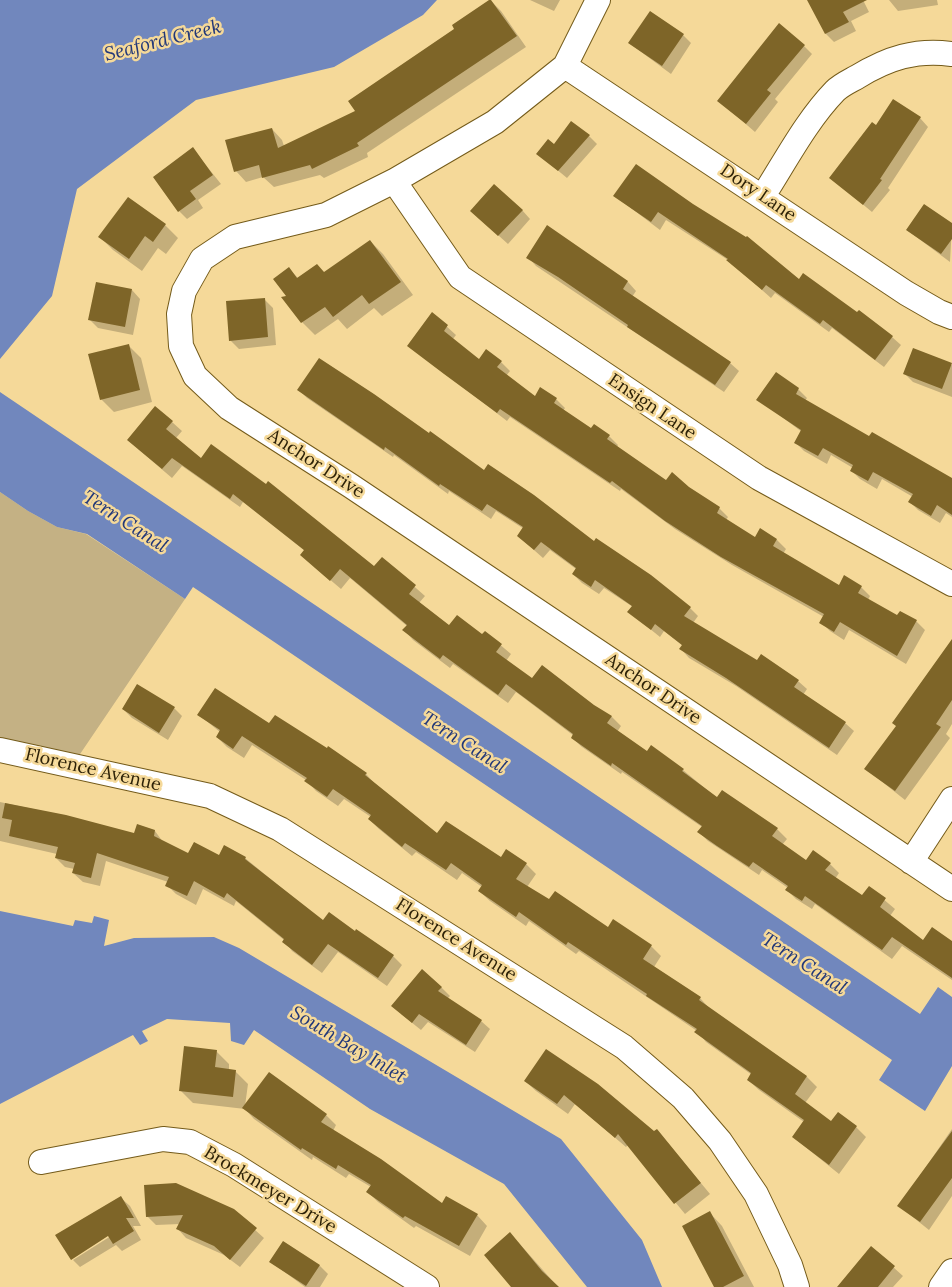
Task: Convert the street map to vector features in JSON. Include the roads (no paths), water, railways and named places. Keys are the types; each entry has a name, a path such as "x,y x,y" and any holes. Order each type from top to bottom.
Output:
{"street":[{"name":"Anchor Drive","path":"598,0 565,66 496,122 394,181 326,215 235,237 202,259 184,291 179,314 181,346 195,376 229,408 351,486 952,889"},
{"path":"763,196 819,110 836,90 879,63 912,53 935,51 952,54"},
{"name":"Dory Lane","path":"565,66 763,196 906,293 939,312 952,316"},
{"name":"Ensign Lane","path":"394,181 460,277 759,478 952,584"},
{"name":"Florence Avenue","path":"0,750 210,796 280,829 624,1047 684,1098 720,1141 756,1194 790,1265 797,1287"},
{"path":"911,862 952,799"},
{"name":"Brockmeyer Drive","path":"41,1162 163,1138 190,1142 234,1165 427,1287"},
{"path":"941,1287 952,1271"}],"water":[{"name":"Seaford Creek","path":"0,0 437,0 423,15 334,67 196,100 77,189 52,296 0,359"},
{"name":"Tern Canal","path":"0,392 920,1014 938,987 952,997 952,1066 925,1111 879,1080 892,1060 193,587 185,599 87,534 57,527 28,511 0,492"},
{"name":"South Bay Inlet","path":"0,911 73,926 75,920 92,923 94,916 109,920 104,946 134,938 214,937 239,948 561,1139 642,1240 662,1287 587,1287 504,1184 370,1109 254,1030 244,1045 231,1041 230,1023 167,1019 142,1031 148,1041 140,1045 133,1035 0,1104"}]}
